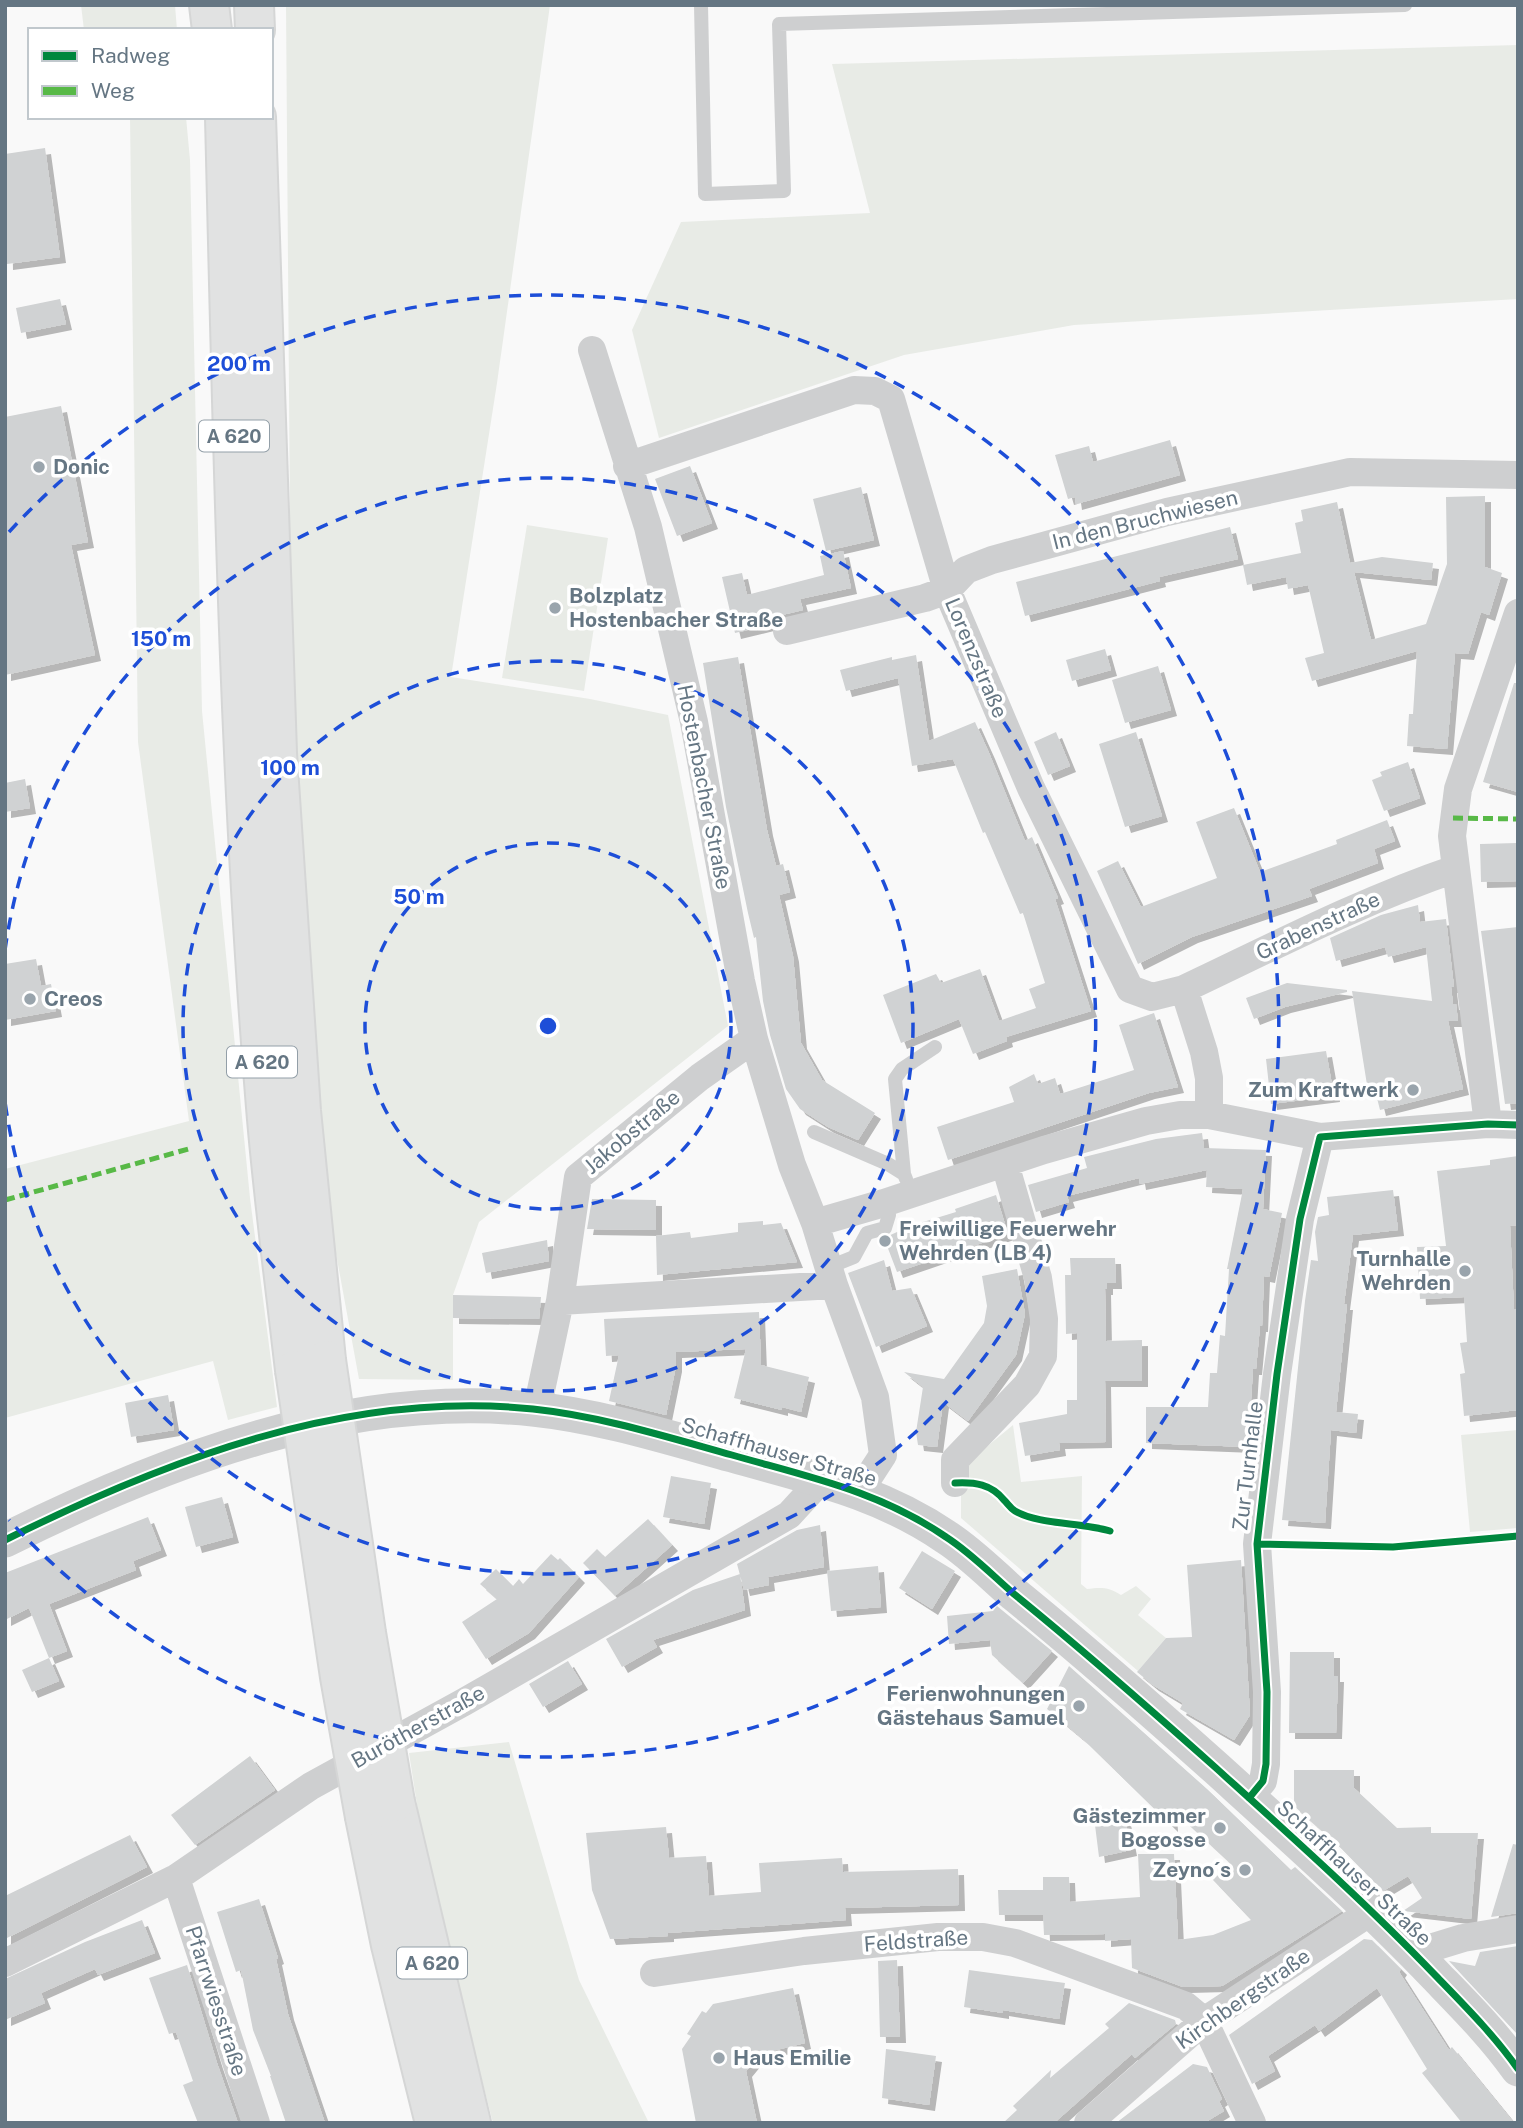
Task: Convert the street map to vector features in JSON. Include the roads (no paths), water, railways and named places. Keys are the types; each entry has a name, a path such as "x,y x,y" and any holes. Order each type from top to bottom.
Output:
{"highway":[{"path":"209,5 212,28"},
{"path":"223,5 223,28"},
{"path":"254,5 255,28"},
{"name":"A 620","path":"232,119 244,752 266,1110 310,1365 340,1677 471,2123"},
{"name":"A 620","path":"380,1810 391,1945 435,2123"}],"street":[{"name":"Hostenbacher Straße","path":"592,349 648,527 694,722 754,1040 792,1165 815,1223 875,1397 883,1455 859,1492"},
{"name":"Lorenzstraße","path":"627,466 854,390 875,391 891,399 947,590 1031,788 1130,989 1152,997 1184,989"},
{"name":"In den Bruchwiesen","path":"787,631 925,598 947,590 966,570 992,560 1167,512 1350,472 1518,475"},
{"path":"1489,1124 1451,836 1458,789 1518,613"},
{"name":"Grabenstraße","path":"1184,989 1348,911 1455,869"},
{"path":"1184,989 1204,1052 1209,1078 1209,1115"},
{"name":"Jakobstraße","path":"537,1409 561,1301 578,1177 700,1077 754,1040"},
{"path":"815,1223 899,1190 1005,1164 1146,1121 1181,1115 1209,1115 1320,1137 1489,1124 1518,1125"},
{"name":"Zur Turnhalle","path":"1249,1798 1263,1781 1266,1764 1267,1692 1257,1544 1277,1374 1300,1219 1320,1137"},
{"path":"955,1483 956,1460 1027,1385 1043,1356 1044,1319 1038,1278 1005,1164"},
{"path":"561,1301 832,1276"},
{"name":"Schaffhauser Straße","path":"5,1540 123,1486 236,1444 379,1410 453,1406 537,1409 637,1429 822,1479 886,1501 950,1539 1105,1669 1249,1798 1372,1910 1494,2038 1518,2069"},
{"name":"Burötherstraße","path":"5,1963 176,1878 311,1786 464,1702 789,1515 822,1479"},
{"name":"Pfarrwiesstraße","path":"176,1878 256,2123"},
{"name":"Kirchbergstraße","path":"1088,2123 1204,2021 1372,1910"},
{"path":"1414,1953 1463,1938 1518,1930"},
{"name":"Feldstraße","path":"654,1973 817,1950 938,1937 983,1937 1015,1944 1185,2006 1204,2021"},
{"path":"1204,2021 1252,2123"}],"lane":[{"path":"701,5 705,194 784,191 779,24 1405,5"},
{"path":"832,1276 854,1257 867,1233 885,1228 899,1190 895,1079 902,1069 935,1047"},
{"path":"814,1132 888,1164 899,1190"}],"place":[{"name":"Donic","path":"39,467"},
{"name":"Bolzplatz Hostenbacher Straße","path":"555,608"},
{"name":"Creos","path":"30,999"},
{"name":"Zum Kraftwerk","path":"1413,1090"},
{"name":"Freiwillige Feuerwehr Wehrden (LB 4)","path":"885,1241"},
{"name":"Turnhalle Wehrden","path":"1465,1271"},
{"name":"Ferienwohnungen Gästehaus Samuel","path":"1079,1706"},
{"name":"Gästezimmer Bogosse","path":"1220,1828"},
{"name":"Zeyno´s","path":"1245,1870"},
{"name":"Haus Emilie","path":"719,2058"}]}
